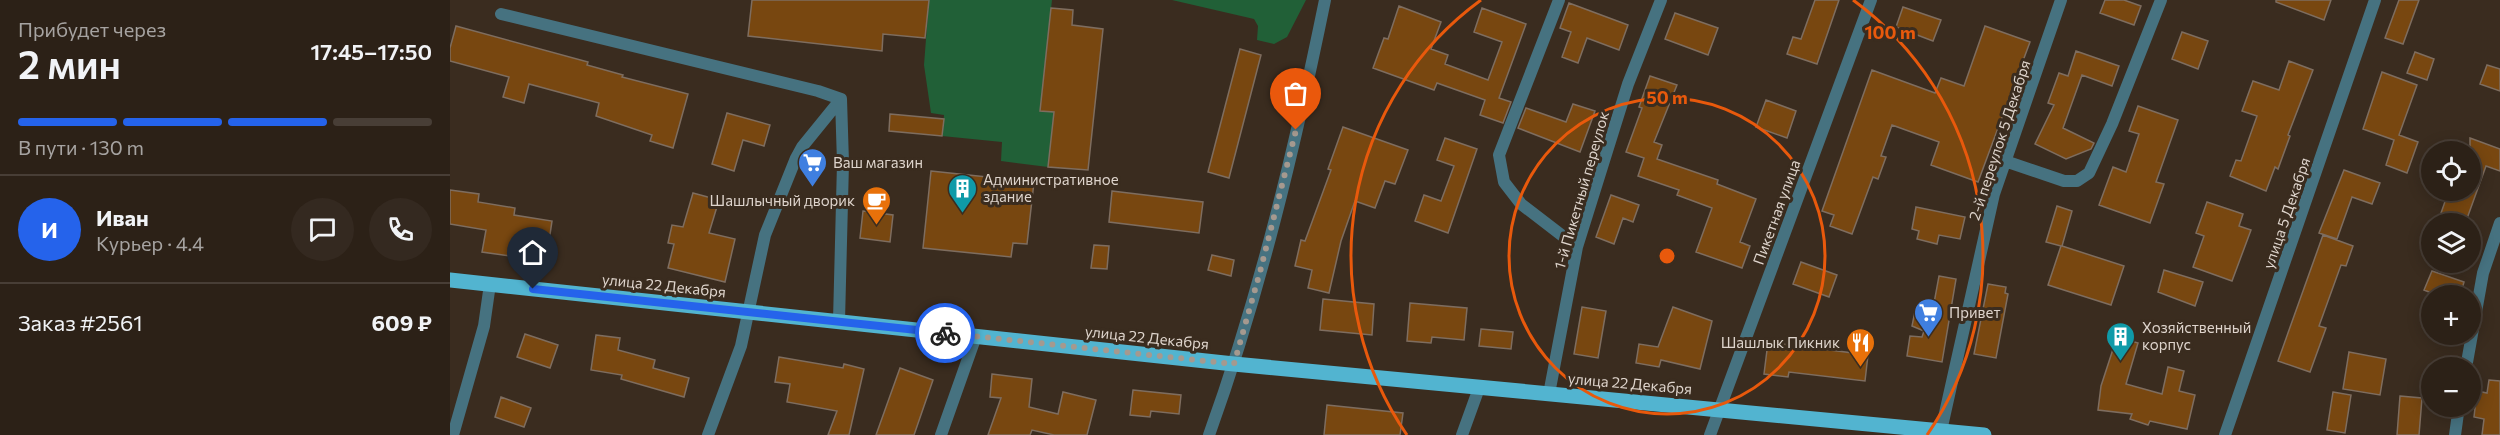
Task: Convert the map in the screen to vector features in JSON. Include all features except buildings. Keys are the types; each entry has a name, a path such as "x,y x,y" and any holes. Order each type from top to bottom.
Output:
{"main road":[{"name":"улица 22 Декабря","path":"450,280 1234,364 1984,435"}],"street":[{"path":"1209,435 1234,364 1266,250 1312,64 1325,0"},
{"path":"1559,0 1499,155 1504,183 1521,204 1577,247"},
{"name":"1-й Пикетный переулок","path":"1549,394 1577,247 1628,84 1661,0"},
{"name":"Пикетная улица","path":"1710,435 1871,0"},
{"name":"2-й переулок 5 Декабря","path":"1941,431 1994,194 2061,0"},
{"path":"2005,161 2064,181 2077,181 2089,173 2112,124 2161,0"},
{"name":"улица 5 Декабря","path":"2225,435 2375,0"},
{"path":"501,14 818,91 841,99"},
{"path":"708,435 741,346 760,252 796,158 841,99"},
{"path":"839,321 843,163 841,99"},
{"path":"2468,357 2483,273 2500,223"},
{"path":"453,435 484,326 490,284"},
{"path":"941,435 976,336"},
{"path":"1462,435 1479,388"},
{"path":"2455,435 2457,417"}],"green space":[{"path":"929,0 1052,0 1040,110 1054,112 1048,167 1001,161 1002,142 942,136 944,115 931,113 924,65"},
{"path":"1172,0 1306,0 1287,37 1274,44 1257,40 1258,26 1254,19"}],"way so far":[{"path":"945,333 1234,364 1296,130"}],"place":[{"name":"Ваш магазин","path":"812,188"},
{"name":"Административное здание","path":"962,214"},
{"name":"Шашлычный дворик","path":"876,226"},
{"name":"Привет","path":"1928,338"},
{"name":"Хозяйственный корпус","path":"2121,362"},
{"name":"Шашлык Пикник","path":"1861,368"}],"route":[{"path":"533,289 945,333"}]}
